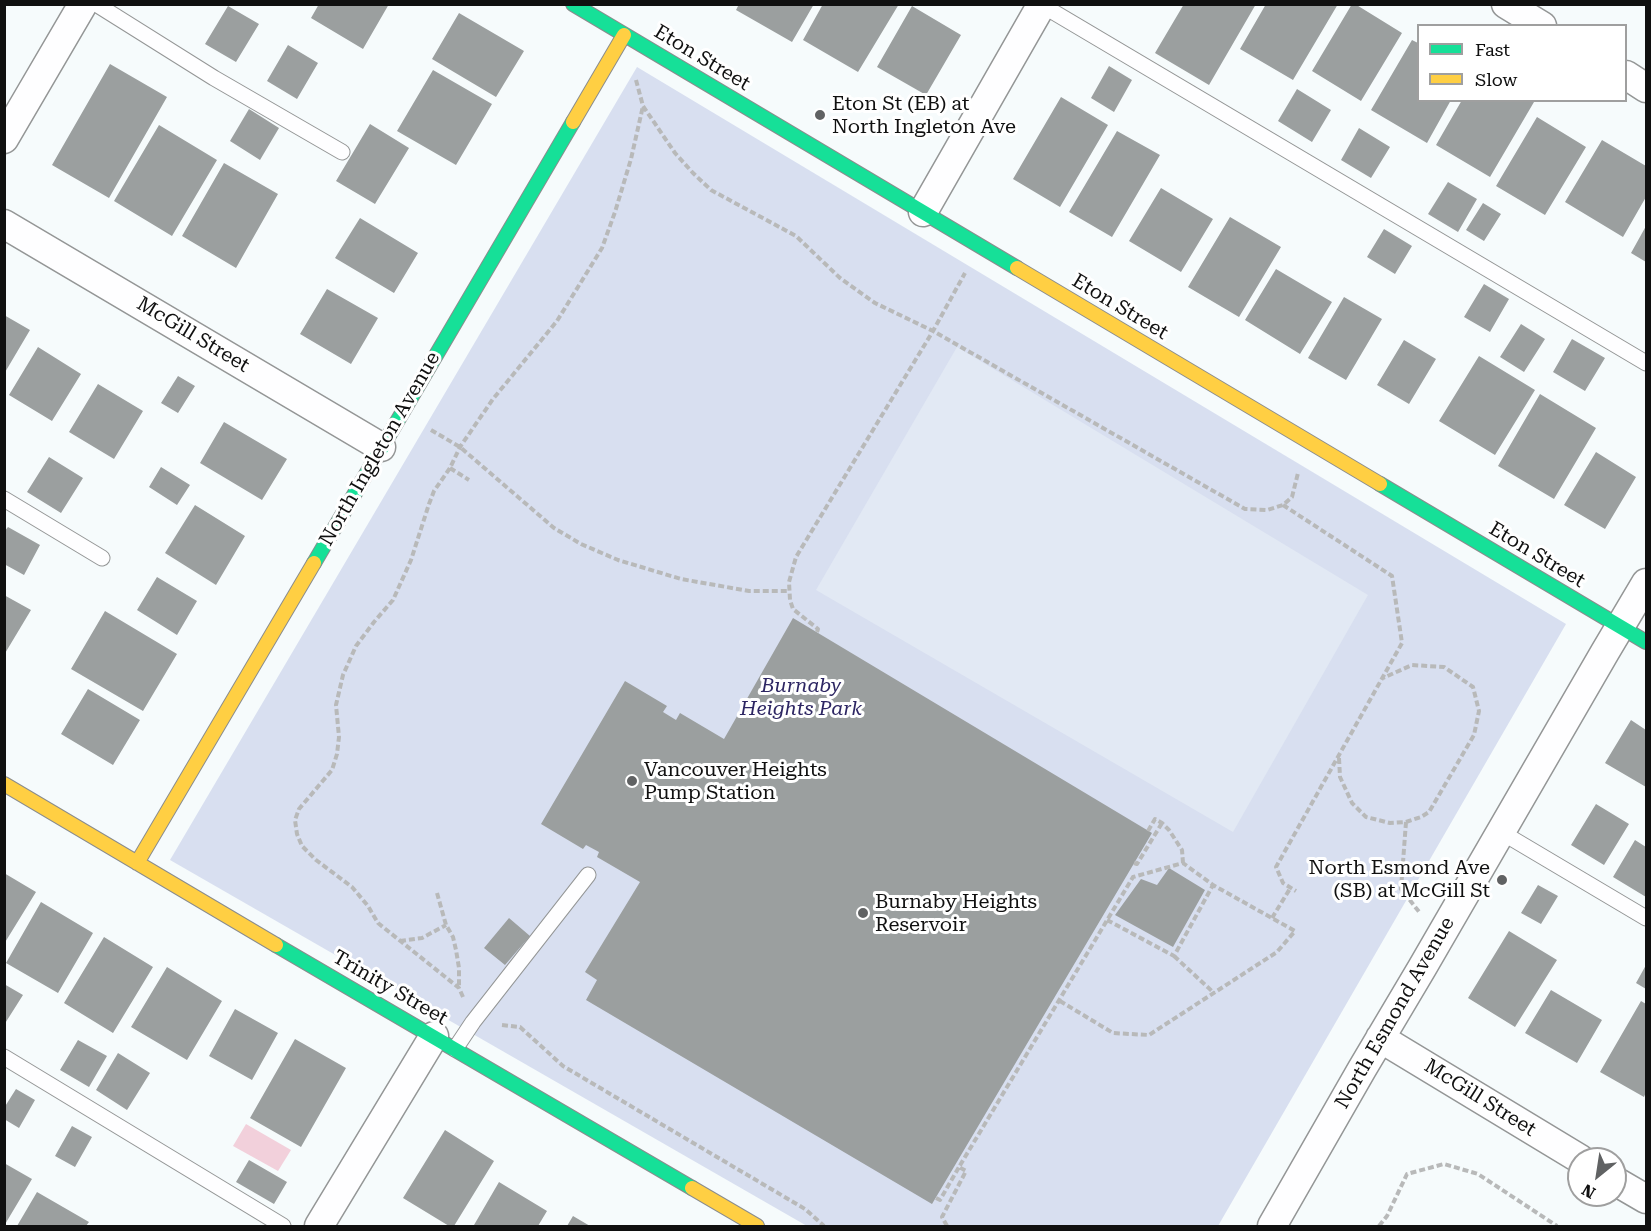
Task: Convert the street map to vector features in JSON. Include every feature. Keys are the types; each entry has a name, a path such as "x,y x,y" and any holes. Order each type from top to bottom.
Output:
{"street":[{"path":"4,139 83,4"},
{"name":"Eton Street","path":"573,4 1647,642"},
{"path":"1506,4 1539,24"},
{"path":"923,212 1041,5"},
{"name":"North Ingleton Avenue","path":"136,863 381,447 629,37"},
{"path":"1627,76 1647,88"},
{"name":"McGill Street","path":"4,224 381,447"},
{"name":"North Esmond Avenue","path":"1272,1227 1647,583"},
{"name":"Trinity Street","path":"4,784 757,1227"},
{"name":"McGill Street","path":"1380,1038 1567,1151"},
{"path":"320,1227 444,1042"},
{"path":"1627,1188 1647,1199"}],"lane":[{"path":"96,4 214,78 342,152"},
{"path":"1041,5 1647,363"},
{"path":"4,499 102,558"},
{"path":"1501,832 1647,918"},
{"path":"444,1042 473,1022 588,875"},
{"path":"4,1057 283,1227"}],"path":[{"path":"629,37 633,69 643,106 675,153 693,173 711,190 796,236 840,278 875,303 933,331 1245,509 1267,510 1283,505 1292,497 1306,440"},
{"path":"459,988 378,923 362,897 302,846 295,820 299,809 332,770 339,737 336,705 343,675 356,646 393,600 411,560 434,491 450,468 460,447 494,399 557,321 602,248 631,159 643,106"},
{"path":"817,632 818,629 793,609 789,591 790,576 796,557 933,331 980,246"},
{"path":"430,430 460,447 554,528 581,544 618,560 681,579 749,591 789,591"},
{"path":"450,468 469,480"},
{"path":"1283,505 1392,576 1402,643 1276,867 1283,883 1296,891"},
{"path":"1339,756 1340,777 1352,803 1366,817 1390,823 1407,822 1429,812 1474,735 1479,711 1473,687 1444,667 1412,665 1383,678"},
{"path":"1148,831 1155,819 1169,830 1182,850 1183,862 1213,885 1295,931"},
{"path":"1407,822 1401,889 1424,918"},
{"path":"1134,863 1137,864 1162,824"},
{"path":"936,1198 940,1200 1133,877 1183,862"},
{"path":"1174,956 1213,885"},
{"path":"1272,918 1291,888"},
{"path":"437,893 446,925 453,937 459,968 459,988 473,1022 520,1027 563,1066 805,1209 824,1227"},
{"path":"1107,920 1174,956 1214,993"},
{"path":"399,941 422,938 446,925"},
{"path":"1060,1001 1113,1033 1149,1035 1277,952 1298,926"},
{"path":"1379,1227 1387,1216 1407,1174 1444,1164 1478,1174 1557,1227"},
{"path":"947,1227 942,1217 966,1171 959,1167"}],"green space":[{"name":"Burnaby Heights Park","path":"637,67 1566,624 1218,1226 807,1226 170,860"}],"shaded area":[{"path":"957,347 1368,595 1233,832 816,590"},
{"path":"246,1124 291,1150 278,1171 233,1146"}],"building":[{"path":"319,4 389,4 363,49 311,18"},
{"path":"739,4 814,4 792,42 736,10"},
{"path":"823,4 899,4 858,72 803,40"},
{"path":"1184,4 1256,4 1209,85 1155,53"},
{"path":"1266,4 1338,4 1293,80 1240,49"},
{"path":"1352,4 1402,33 1361,101 1312,71"},
{"path":"228,6 259,24 236,62 205,44"},
{"path":"912,6 961,35 926,95 877,67"},
{"path":"459,13 524,51 496,97 432,59"},
{"path":"1412,40 1417,42 1417,102 1450,102 1427,143 1371,110"},
{"path":"288,45 318,63 297,99 267,81"},
{"path":"110,64 167,97 109,198 52,165"},
{"path":"1109,66 1132,80 1114,112 1091,98"},
{"path":"433,70 492,104 456,165 397,131"},
{"path":"1297,89 1331,110 1312,142 1278,121"},
{"path":"1061,97 1108,125 1060,207 1013,179"},
{"path":"1461,102 1534,102 1490,177 1436,145"},
{"path":"249,109 279,128 260,160 230,141"},
{"path":"1537,117 1586,147 1545,215 1496,186"},
{"path":"370,124 409,148 375,204 336,181"},
{"path":"159,125 217,160 172,236 114,201"},
{"path":"1359,128 1390,147 1371,178 1341,160"},
{"path":"1117,131 1160,155 1112,237 1069,212"},
{"path":"1602,140 1646,166 1646,197 1623,237 1565,202"},
{"path":"224,163 278,194 236,268 182,236"},
{"path":"1448,182 1477,199 1458,232 1428,214"},
{"path":"1161,188 1213,219 1181,272 1129,241"},
{"path":"1483,203 1501,214 1484,241 1466,230"},
{"path":"1230,217 1281,247 1239,317 1188,287"},
{"path":"360,218 418,253 394,293 335,258"},
{"path":"1646,226 1646,262 1631,253"},
{"path":"1384,229 1412,246 1395,274 1367,257"},
{"path":"1276,269 1332,302 1300,354 1245,320"},
{"path":"1484,284 1509,299 1490,332 1464,317"},
{"path":"327,289 378,318 351,364 300,334"},
{"path":"1344,297 1382,319 1346,380 1308,358"},
{"path":"4,315 30,330 4,374"},
{"path":"1521,324 1545,339 1524,372 1500,357"},
{"path":"1572,339 1605,358 1585,391 1553,372"},
{"path":"1404,340 1436,359 1409,404 1377,385"},
{"path":"38,347 81,374 52,421 9,395"},
{"path":"1479,356 1535,390 1495,455 1439,421"},
{"path":"178,376 195,386 178,413 161,403"},
{"path":"98,384 143,411 114,459 69,432"},
{"path":"1540,394 1596,428 1554,499 1498,466"},
{"path":"224,422 287,459 262,500 200,463"},
{"path":"1596,452 1636,477 1605,529 1564,505"},
{"path":"49,457 83,478 61,513 27,492"},
{"path":"161,467 190,485 177,505 149,487"},
{"path":"195,505 245,536 216,585 165,553"},
{"path":"8,527 40,545 24,575 4,564 4,532"},
{"path":"157,577 197,601 177,635 137,610"},
{"path":"4,595 31,610 4,655"},
{"path":"105,611 177,654 143,711 71,669"},
{"name":"Burnaby Heights Reservoir","path":"793,618 1152,833 932,1204 586,1000 597,980 585,972 640,882 597,857 599,852 586,845 583,849 541,824 625,681 667,706 663,712 676,720 680,713 724,739"},
{"path":"88,689 140,720 113,765 61,734"},
{"path":"1631,720 1646,730 1646,787 1605,763"},
{"path":"1596,804 1629,824 1604,865 1571,845"},
{"path":"1635,840 1646,847 1646,897 1613,877"},
{"path":"1169,868 1205,890 1173,947 1115,915 1141,879 1157,885"},
{"path":"4,873 36,892 4,944"},
{"path":"1538,885 1558,896 1541,924 1521,913"},
{"path":"41,902 93,933 58,993 6,963"},
{"path":"509,918 530,936 505,965 484,948"},
{"path":"1509,931 1557,960 1515,1027 1468,998"},
{"path":"104,937 153,967 113,1033 64,1003"},
{"path":"1646,965 1646,989 1636,983"},
{"path":"167,967 222,1001 187,1060 131,1027"},
{"path":"4,984 23,995 4,1025"},
{"path":"1551,990 1602,1020 1577,1063 1525,1033"},
{"path":"1641,1001 1646,1004 1646,1092 1644,1097 1600,1072"},
{"path":"235,1009 278,1033 252,1080 209,1056"},
{"path":"295,1039 346,1068 301,1147 250,1118"},
{"path":"78,1040 107,1056 89,1087 60,1070"},
{"path":"118,1053 150,1073 127,1110 96,1090"},
{"path":"16,1089 35,1100 19,1128 4,1119 4,1108"},
{"path":"72,1126 92,1137 75,1167 55,1156"},
{"path":"445,1130 494,1161 454,1226 449,1226 403,1198"},
{"path":"249,1160 287,1182 274,1204 236,1182"},
{"path":"4,1163 32,1179 4,1226"},
{"path":"499,1182 547,1211 538,1226 474,1225"},
{"path":"37,1192 89,1222 86,1226 17,1226"},
{"path":"573,1216 590,1226 567,1226"}],"traffic: fast":[{"path":"573,4 1017,268"},
{"path":"314,563 573,122"},
{"path":"1380,484 1646,642"},
{"path":"276,945 692,1188"}],"traffic: slow":[{"path":"573,122 624,35"},
{"path":"1017,268 1380,484"},
{"path":"137,863 314,563"},
{"path":"4,784 276,945"},
{"path":"692,1188 757,1226"}],"place":[{"name":"Eton St (EB) at North Ingleton Ave","path":"820,115"},
{"name":"Vancouver Heights Pump Station","path":"632,781"},
{"name":"North Esmond Ave (SB) at McGill St","path":"1502,880"},
{"name":"Burnaby Heights Reservoir","path":"863,913"}]}
